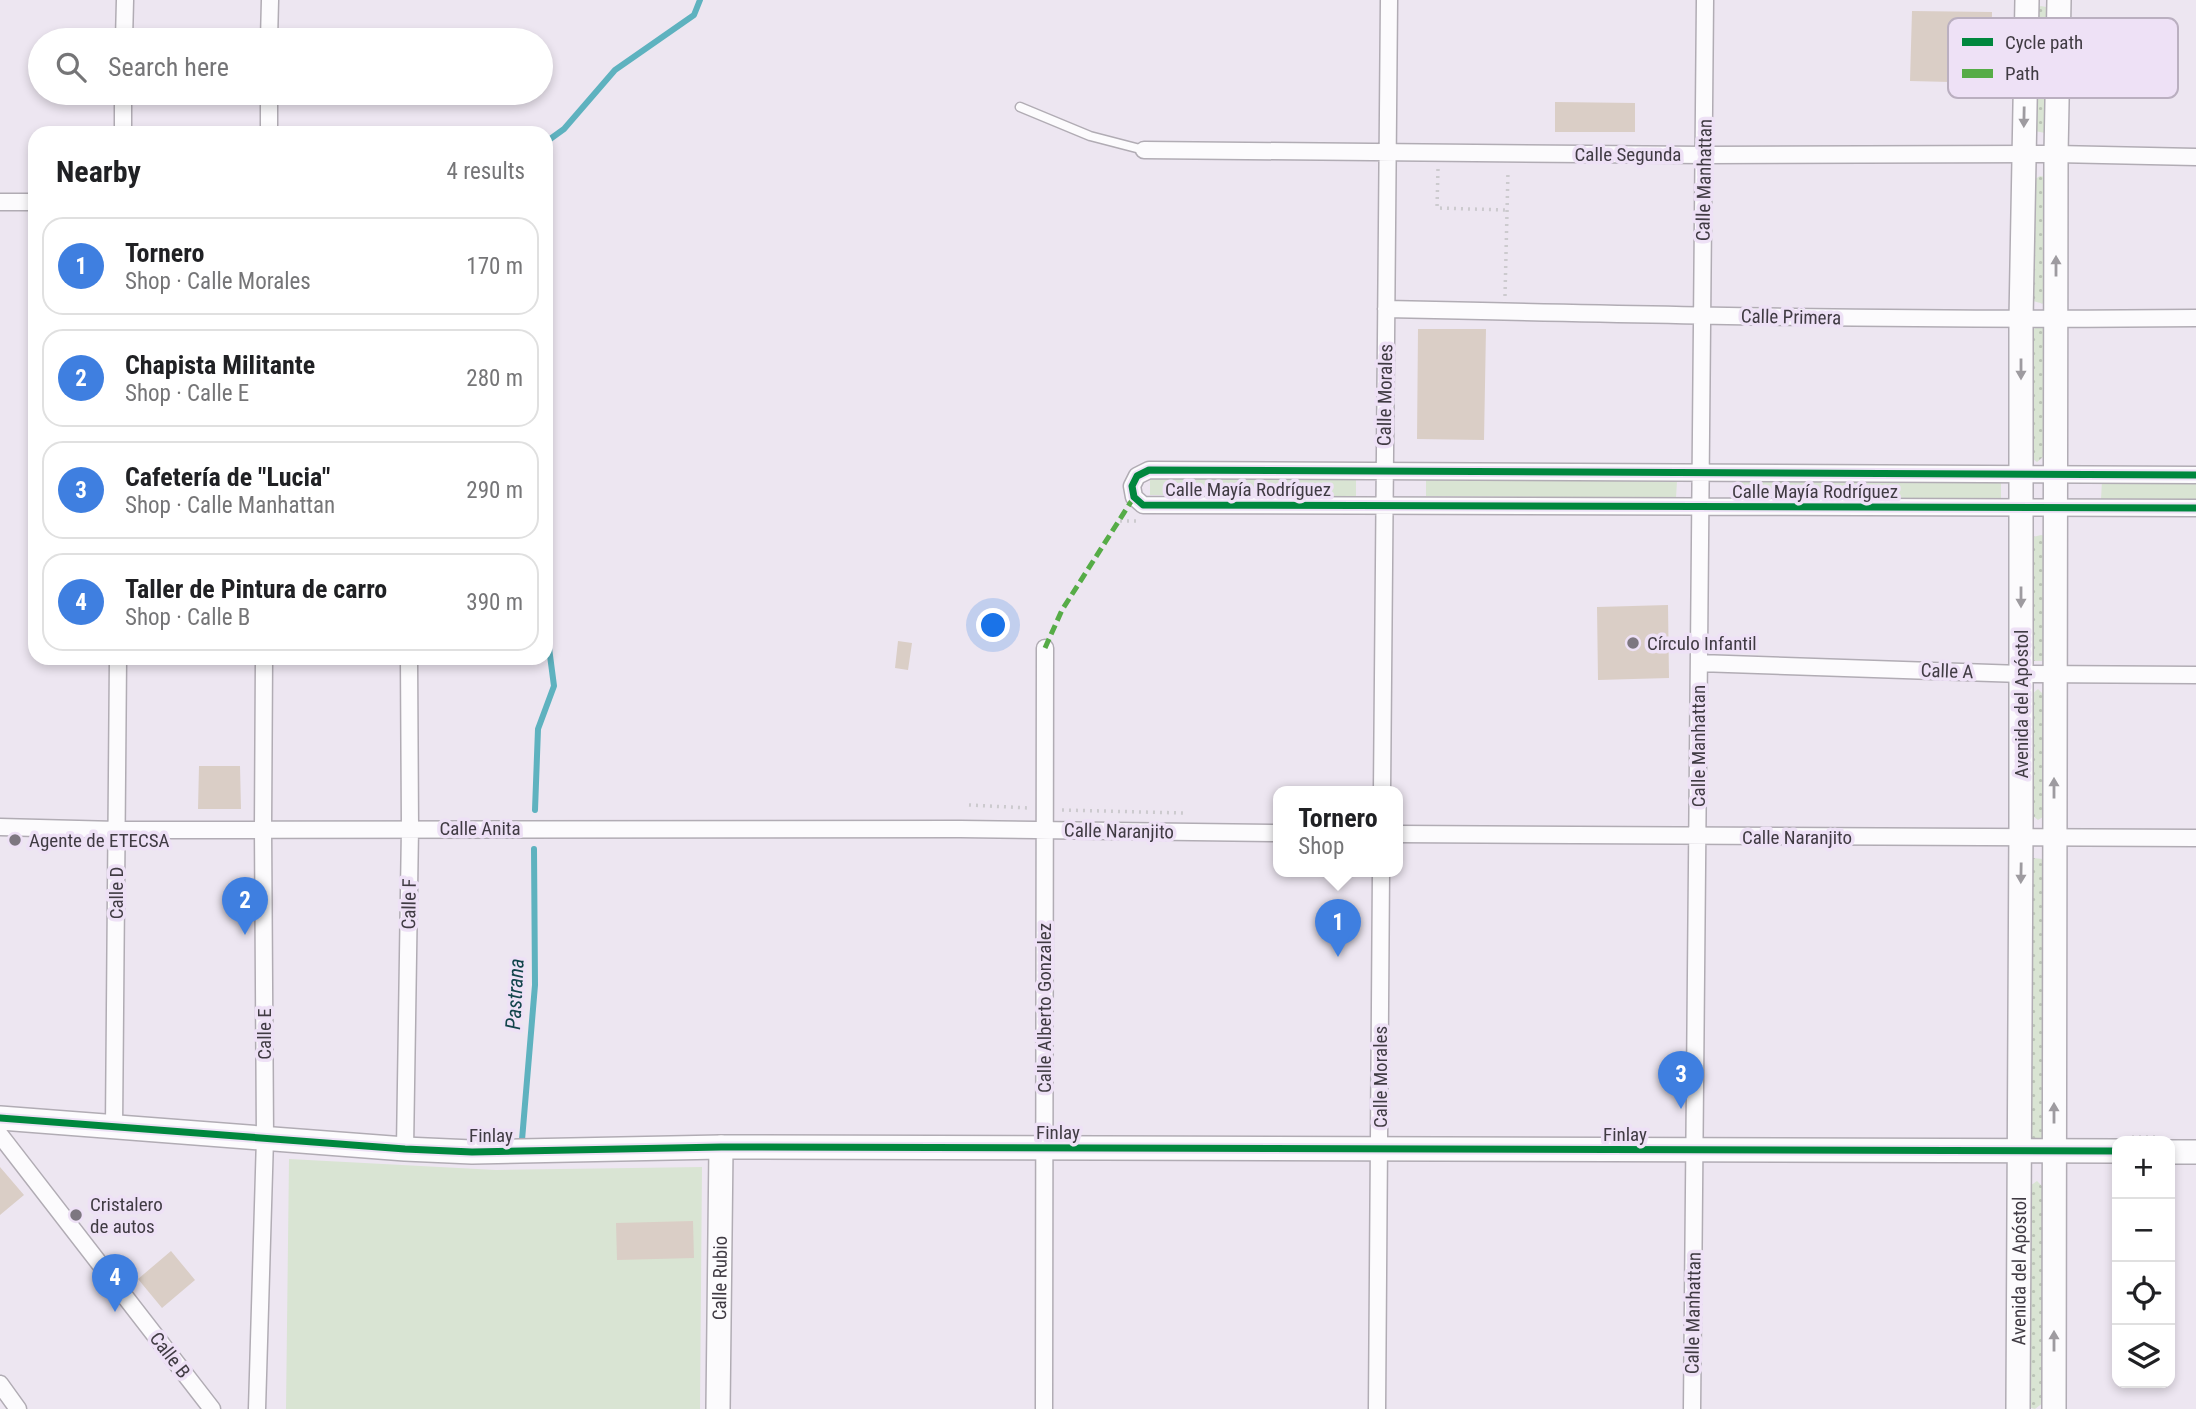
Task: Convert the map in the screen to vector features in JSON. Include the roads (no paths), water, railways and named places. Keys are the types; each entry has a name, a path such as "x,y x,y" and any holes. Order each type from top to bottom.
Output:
{"street":[{"path":"124,28 125,0"},
{"path":"270,0 270,28"},
{"name":"Calle Morales","path":"1382,786 1389,0"},
{"name":"Calle Manhattan","path":"1692,1409 1705,155 1704,0"},
{"name":"Avenida del Apóstol","path":"2027,0 2027,18"},
{"name":"Avenida del Apóstol","path":"2059,0 2059,18"},
{"name":"Avenida del Apóstol","path":"2018,1409 2020,474 2024,98"},
{"name":"Avenida del Apóstol","path":"2054,1409 2053,839 2057,98"},
{"path":"123,105 123,126"},
{"path":"269,105 269,126"},
{"name":"Calle Segunda","path":"1144,150 1705,155 2056,154 2196,158"},
{"path":"0,202 28,202"},
{"name":"Calle Primera","path":"1386,310 2057,320 2196,318"},
{"name":"Calle Mayía Rodríguez","path":"2196,475 1149,470 1137,476 1132,486 1134,497 1143,505 2196,508"},
{"name":"Calle Alberto Gonzalez","path":"1044,1409 1045,648"},
{"name":"Calle A","path":"1699,663 2021,674 2196,675"},
{"name":"Calle D","path":"114,1127 118,665"},
{"name":"Calle E","path":"257,1409 265,1138 264,665"},
{"name":"Calle F","path":"405,1149 410,828 409,665"},
{"name":"Calle Anita","path":"0,828 960,829"},
{"name":"Calle Naranjito","path":"960,829 1273,833"},
{"name":"Calle Naranjito","path":"1403,834 2196,838"},
{"name":"Calle Morales","path":"1377,1409 1381,877"},
{"name":"Finlay","path":"0,1118 405,1149 524,1151 721,1147 2112,1151"},
{"name":"Calle B","path":"0,1135 212,1409"},
{"name":"Calle Rubio","path":"718,1409 721,1147"},
{"path":"2175,1152 2196,1152"},
{"path":"0,1384 18,1409"}],"lane":[{"path":"1020,107 1090,136 1144,150"}],"waterway":[{"name":"Pastrana","path":"553,137 564,129 615,70 694,15 700,0"},
{"name":"Pastrana","path":"535,810 538,729 554,686 551,665"},
{"name":"Pastrana","path":"522,1140 535,985 534,849"}],"place":[{"name":"Círculo Infantil","path":"1633,643"},
{"name":"Agente de ETECSA","path":"15,840"},
{"name":"Chapista Militante","path":"245,935"},
{"name":"Tornero","path":"1338,957"},
{"name":"Cafetería de \"Lucia\"","path":"1681,1109"},
{"name":"Cristalero de autos","path":"76,1215"},
{"name":"Taller de Pintura de carro","path":"115,1312"}]}
